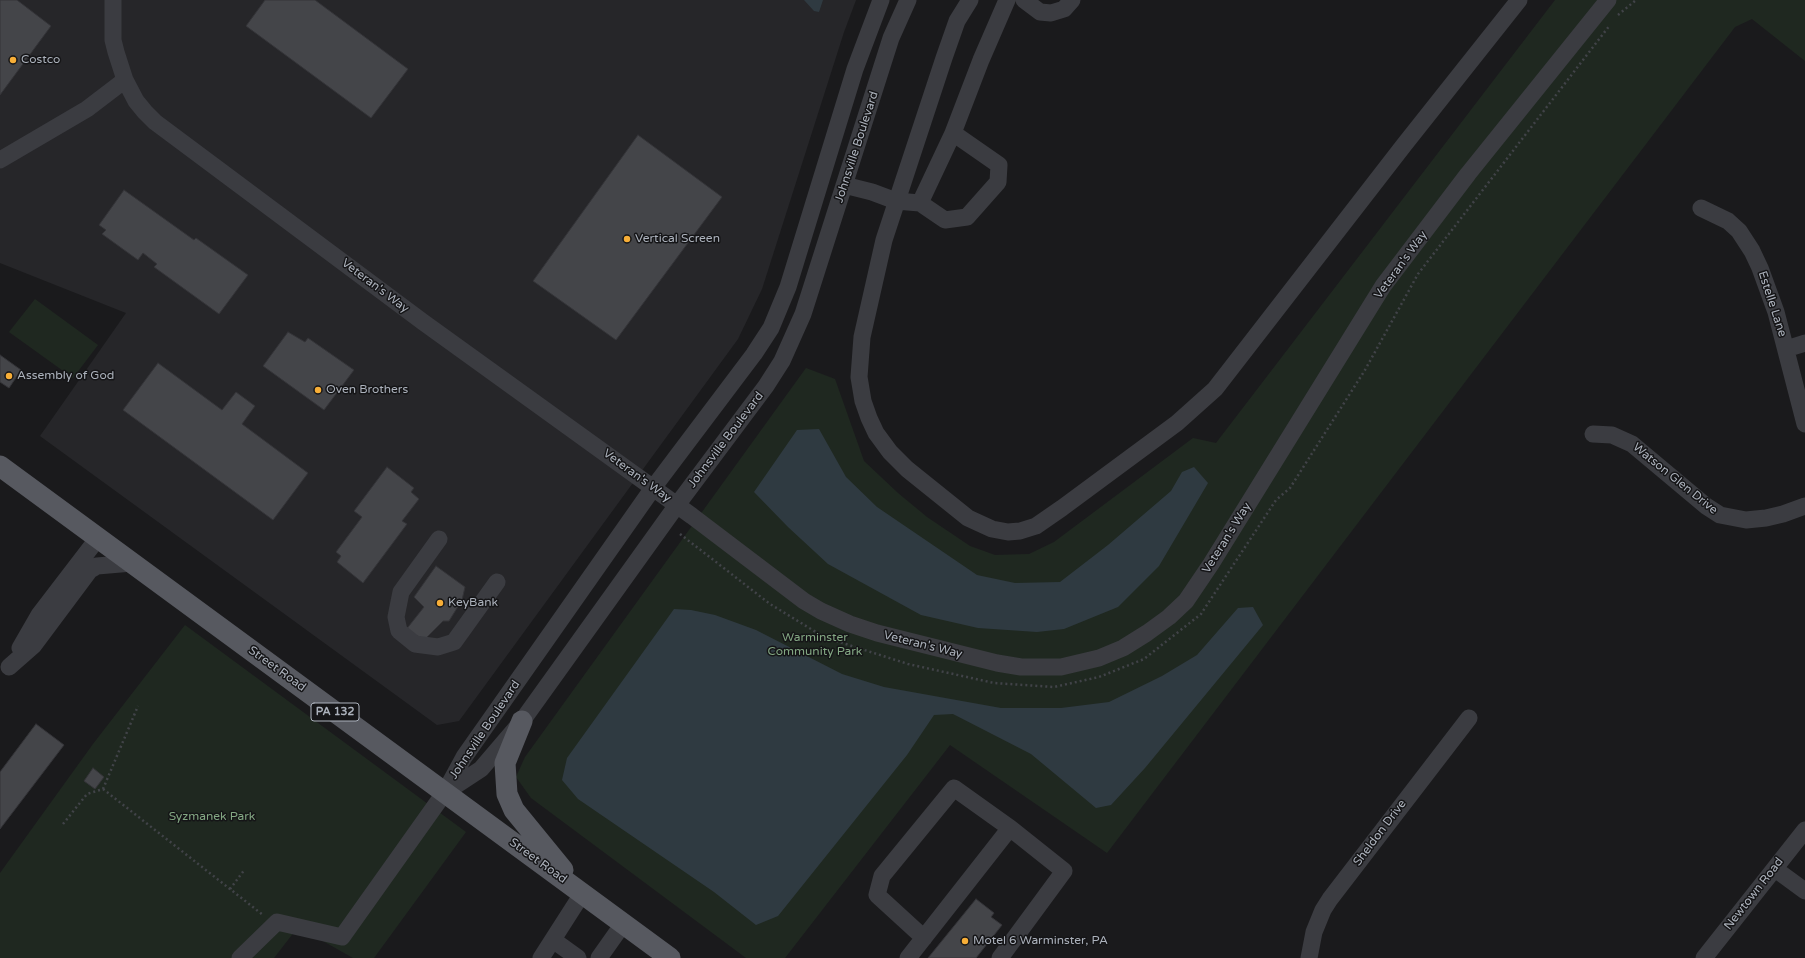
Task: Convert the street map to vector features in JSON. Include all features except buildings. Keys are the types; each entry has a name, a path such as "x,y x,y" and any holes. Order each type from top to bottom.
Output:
{"main road":[{"name":"Street Road","path":"0,466 445,792 665,957"},
{"path":"522,720 505,763 507,794 514,810 582,894"}],"street":[{"name":"Veteran's Way","path":"113,0 113,40 125,80 136,101 155,122 423,322 677,505 821,612 863,629 990,662 1021,667 1061,667 1099,658 1123,648 1169,617 1186,600 1199,584 1383,286 1468,174 1608,0"},
{"name":"Johnsville Boulevard","path":"445,792 464,757 653,488 754,354 771,328 788,288 855,69 881,0"},
{"name":"Johnsville Boulevard","path":"445,792 481,769 522,720 782,362 803,314 891,38 908,0"},
{"path":"970,0 957,21 884,240 862,337 859,377 863,401 869,418 876,433 890,452 907,469 968,518 992,529 1008,532 1020,531 1036,526 1177,423 1215,389 1404,145 1519,0"},
{"path":"920,203 953,133 980,60 1007,0"},
{"path":"1024,0 1040,12 1050,13 1064,9 1072,0"},
{"path":"0,160 87,109 125,80"},
{"path":"844,185 872,192 896,201 920,203 944,220 967,217 998,182 999,165 953,133"},
{"name":"Estelle Lane","path":"1701,208 1728,221 1739,232 1752,251 1769,290 1805,424"},
{"path":"1786,349 1805,343"},
{"name":"Watson Glen Drive","path":"1593,434 1612,435 1632,444 1706,506 1720,515 1746,520 1766,518 1805,506"},
{"path":"5,664 39,615 98,538"},
{"path":"439,539 401,592 396,617 399,631 415,644 438,647 454,642 497,582"},
{"path":"5,664 34,645 90,570 97,566 132,562"},
{"name":"Sheldon Drive","path":"1309,958 1314,932 1323,910 1330,899 1469,718"},
{"path":"924,938 878,895 882,876 954,788 1010,828 1064,871 1000,958"},
{"path":"240,958 277,922 342,937 445,792"},
{"path":"908,958 1010,828"},
{"name":"Newtown Road","path":"1704,958 1805,830"},
{"path":"1775,868 1805,891"},
{"path":"541,958 582,894"},
{"path":"599,958 623,924"},
{"path":"552,940 578,958"}],"path":[{"path":"1615,19 1636,0"},
{"path":"680,534 770,604 824,637 908,664 994,683 1054,687 1099,677 1144,659 1201,614 1276,500 1290,488 1365,370 1418,274 1611,24"},
{"path":"63,824 87,794 103,789 138,706"},
{"path":"103,789 230,890 276,923"},
{"path":"230,890 245,869"}],"shaded area":[{"path":"0,0 856,0 844,32 762,289 738,339 459,721 437,725 40,436 126,313 0,263"},
{"path":"804,0 823,0 819,12 814,11"},
{"path":"819,429 846,477 877,507 977,575 1015,583 1060,582 1108,545 1171,491 1182,472 1194,467 1208,483 1159,566 1118,607 1064,629 1037,632 978,628 921,615 828,564 788,527 754,492 797,430"},
{"path":"1253,607 1263,625 1145,768 1111,805 1096,808 1031,754 953,714 934,715 907,755 778,916 756,925 714,892 578,799 562,780 567,758 674,609 691,610 715,615 756,630 842,674 884,687 1001,708 1061,708 1109,702 1162,676 1197,655 1238,608"}],"green space":[{"name":"Warminster Community Park","path":"1555,0 1805,0 1805,61 1752,19 1735,27 1107,853 950,745 785,958 746,958 531,798 516,777 525,757 806,368 835,379 864,461 898,493 927,517 970,546 995,555 1029,554 1054,542 1193,438 1216,443"},
{"path":"35,299 98,345 73,378 9,332"},
{"name":"Syzmanek Park","path":"185,625 466,832 374,958 353,958 298,927 274,958 0,958 0,873 93,744"}],"place":[{"name":"Costco","path":"13,60"},
{"name":"Vertical Screen","path":"627,239"},
{"name":"Assembly of God","path":"9,376"},
{"name":"Oven Brothers","path":"318,390"},
{"name":"KeyBank","path":"440,603"},
{"name":"Motel 6 Warminster, PA","path":"965,941"}]}
